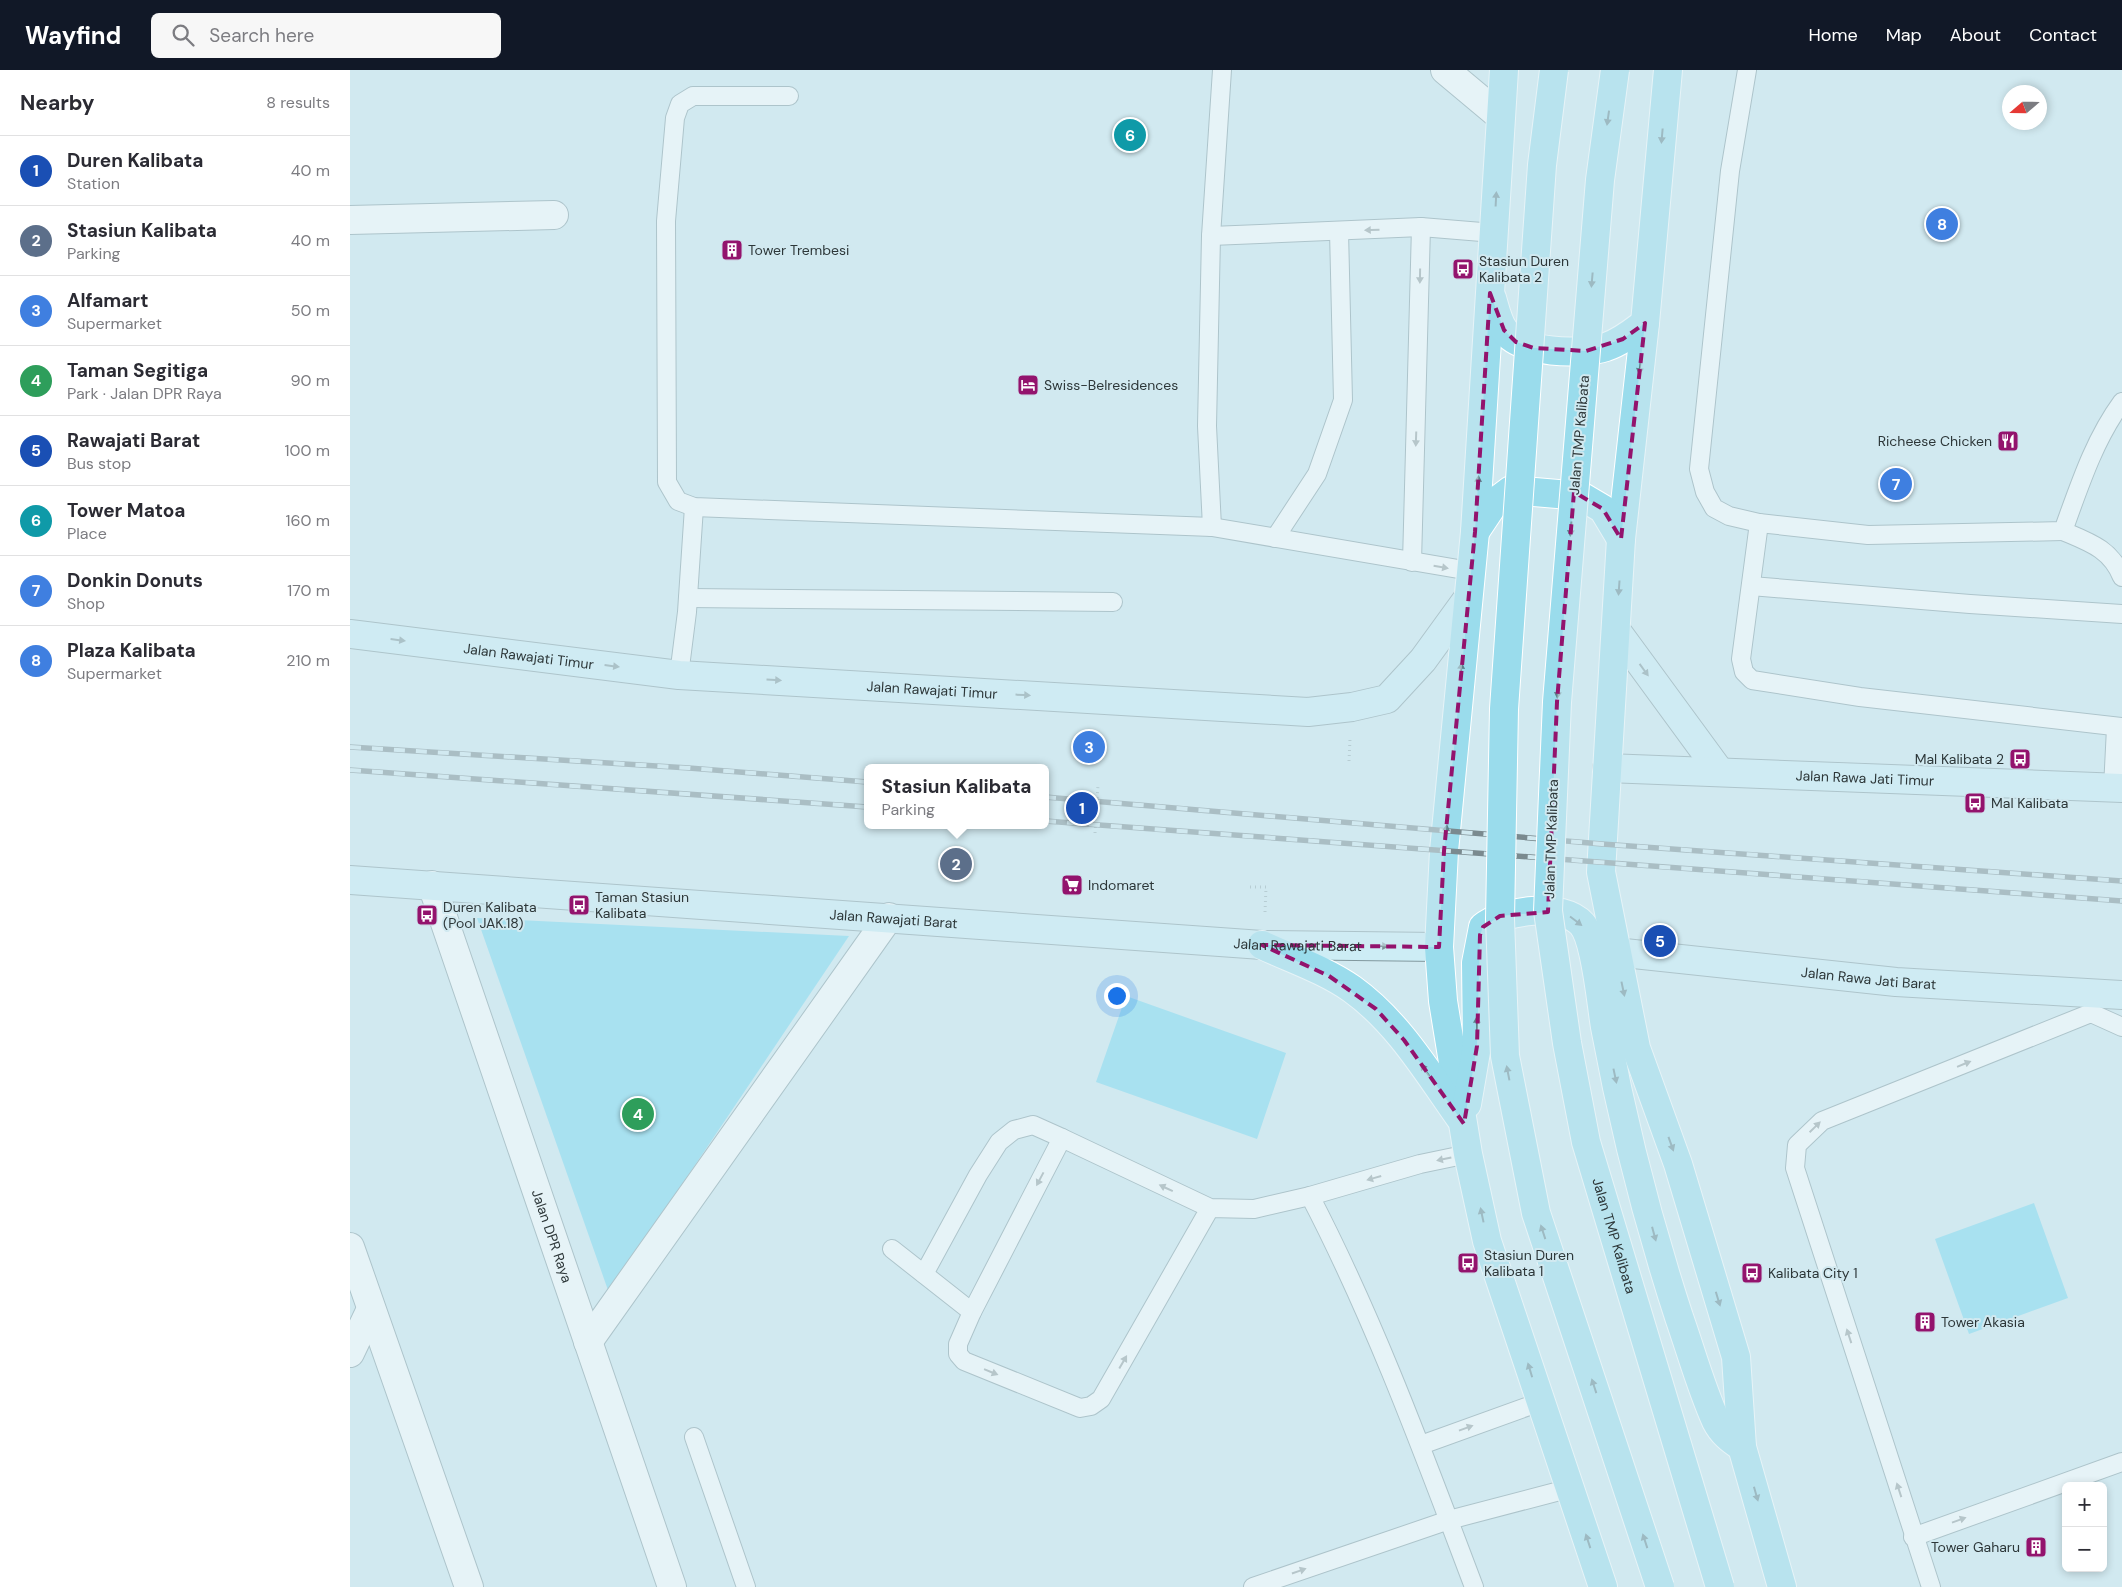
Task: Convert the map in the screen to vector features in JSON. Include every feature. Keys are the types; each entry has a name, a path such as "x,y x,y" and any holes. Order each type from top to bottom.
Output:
{"main road":[{"path":"1504,70 1475,532 1444,851 1439,947 1443,1001 1468,1154 1488,1241 1603,1587"},
{"path":"1554,70 1542,165 1504,709 1500,919 1505,1056 1536,1213 1660,1587"},
{"name":"Jalan TMP Kalibata","path":"1615,70 1600,180 1558,692 1548,911 1567,1043 1586,1142 1720,1587"},
{"path":"1668,70 1645,323 1621,539 1601,872 1615,952 1636,1048 1678,1164 1736,1358 1742,1447 1782,1587"},
{"path":"1490,293 1504,330 1516,342 1534,348 1586,352 1623,339 1645,323"},
{"path":"1475,532 1495,502 1511,490 1580,496 1604,509 1621,539"},
{"path":"1464,1124 1477,1046 1476,963 1483,927 1500,916 1530,912 1566,913 1582,924 1591,945 1605,1028 1629,1140 1661,1260 1690,1350 1716,1422 1728,1438 1742,1447"},
{"path":"1262,945 1352,988 1376,1008 1404,1040 1464,1124"}],"street":[{"path":"1445,70 1500,116"},
{"path":"350,220 554,215"},
{"name":"Jalan Rawajati Timur","path":"350,634 679,675 1308,712 1352,707 1387,698 1423,660 1468,598"},
{"path":"1616,630 1720,772"},
{"name":"Jalan Rawa Jati Timur","path":"1607,768 2118,788"},
{"name":"Jalan Rawajati Barat","path":"350,880 1262,945 1439,947"},
{"name":"Jalan DPR Raya","path":"432,885 672,1587"},
{"path":"588,1342 889,917"},
{"name":"Jalan Rawa Jati Barat","path":"1615,952 2105,1003"},
{"path":"350,1247 469,1587"},
{"path":"350,1353 372,1309"}],"lane":[{"path":"1212,527 1207,426 1211,236 1222,70"},
{"path":"1748,70 1730,171 1699,469 1705,492 1714,508 1729,516 1759,524 1868,535 2063,532 2102,548 2122,577"},
{"path":"789,96 693,96 680,104 675,118 666,221 667,482 678,501 694,507 1212,527 1470,572"},
{"path":"1211,236 1421,227 1494,233"},
{"path":"1412,562 1421,227"},
{"path":"1275,538 1317,474 1343,400 1339,231"},
{"path":"2063,532 2087,466 2112,416 2122,402"},
{"path":"679,675 688,598 694,507"},
{"path":"1759,524 1742,659 1744,672 1752,680 1860,697 2119,727 2118,788"},
{"path":"1751,586 2122,614"},
{"path":"688,598 1114,602"},
{"path":"1931,1587 1795,1168 1797,1145 1822,1121 2105,1003 2122,1027"},
{"path":"924,1274 978,1175 999,1142 1014,1130 1033,1124 1210,1208 1254,1209 1310,1196 1420,1164 1468,1154"},
{"path":"1062,1138 972,1312 958,1344 958,1354 964,1361 1080,1408 1091,1406 1101,1399 1210,1208"},
{"path":"1310,1196 1342,1256 1421,1445 1474,1587"},
{"path":"892,1249 972,1312"},
{"path":"1421,1445 1540,1402"},
{"path":"694,1437 746,1587"},
{"path":"1914,1537 2122,1462"},
{"path":"1253,1587 1449,1520 1571,1488"}],"path":[{"path":"1095,833 1098,785"},
{"path":"1250,887 1266,888 1262,945"}],"highlighted area":[{"path":"1490,293 1504,330 1516,342 1534,348 1586,351 1623,339 1645,323 1621,539 1603,509 1574,492 1557,702 1548,912 1500,916 1483,927 1480,935 1477,1046 1464,1124 1404,1040 1376,1009 1329,976 1262,945 1439,947 1444,851 1475,532"}],"shaded area":[{"path":"477,918 849,936 609,1293"},
{"path":"1126,996 1286,1053 1257,1139 1096,1082"},
{"path":"2034,1203 2068,1298 1969,1334 1935,1239"}],"railway":[{"path":"350,747 689,768 864,782"},
{"path":"350,770 864,807"},
{"path":"1049,797 1602,844 2122,881"},
{"path":"1049,821 2122,901"}],"place":[{"name":"Tower Matoa","path":"1130,135"},
{"name":"Plaza Kalibata","path":"1942,224"},
{"name":"Tower Trembesi","path":"732,250"},
{"name":"Stasiun Duren Kalibata 2","path":"1463,269"},
{"name":"Swiss-Belresidences","path":"1028,385"},
{"name":"Richeese Chicken","path":"2008,441"},
{"name":"Donkin Donuts","path":"1896,484"},
{"name":"Alfamart","path":"1089,747"},
{"name":"Mal Kalibata 2","path":"2020,759"},
{"name":"Mal Kalibata","path":"1975,803"},
{"name":"Duren Kalibata","path":"1082,808"},
{"name":"Stasiun Kalibata","path":"956,864"},
{"name":"Indomaret","path":"1072,885"},
{"name":"Taman Stasiun Kalibata","path":"579,905"},
{"name":"Duren Kalibata (Pool JAK.18)","path":"427,915"},
{"name":"Rawajati Barat","path":"1660,941"},
{"name":"Taman Segitiga","path":"638,1114"},
{"name":"Stasiun Duren Kalibata 1","path":"1468,1263"},
{"name":"Kalibata City 1","path":"1752,1273"},
{"name":"Tower Akasia","path":"1925,1322"},
{"name":"Tower Gaharu","path":"2036,1547"}]}
